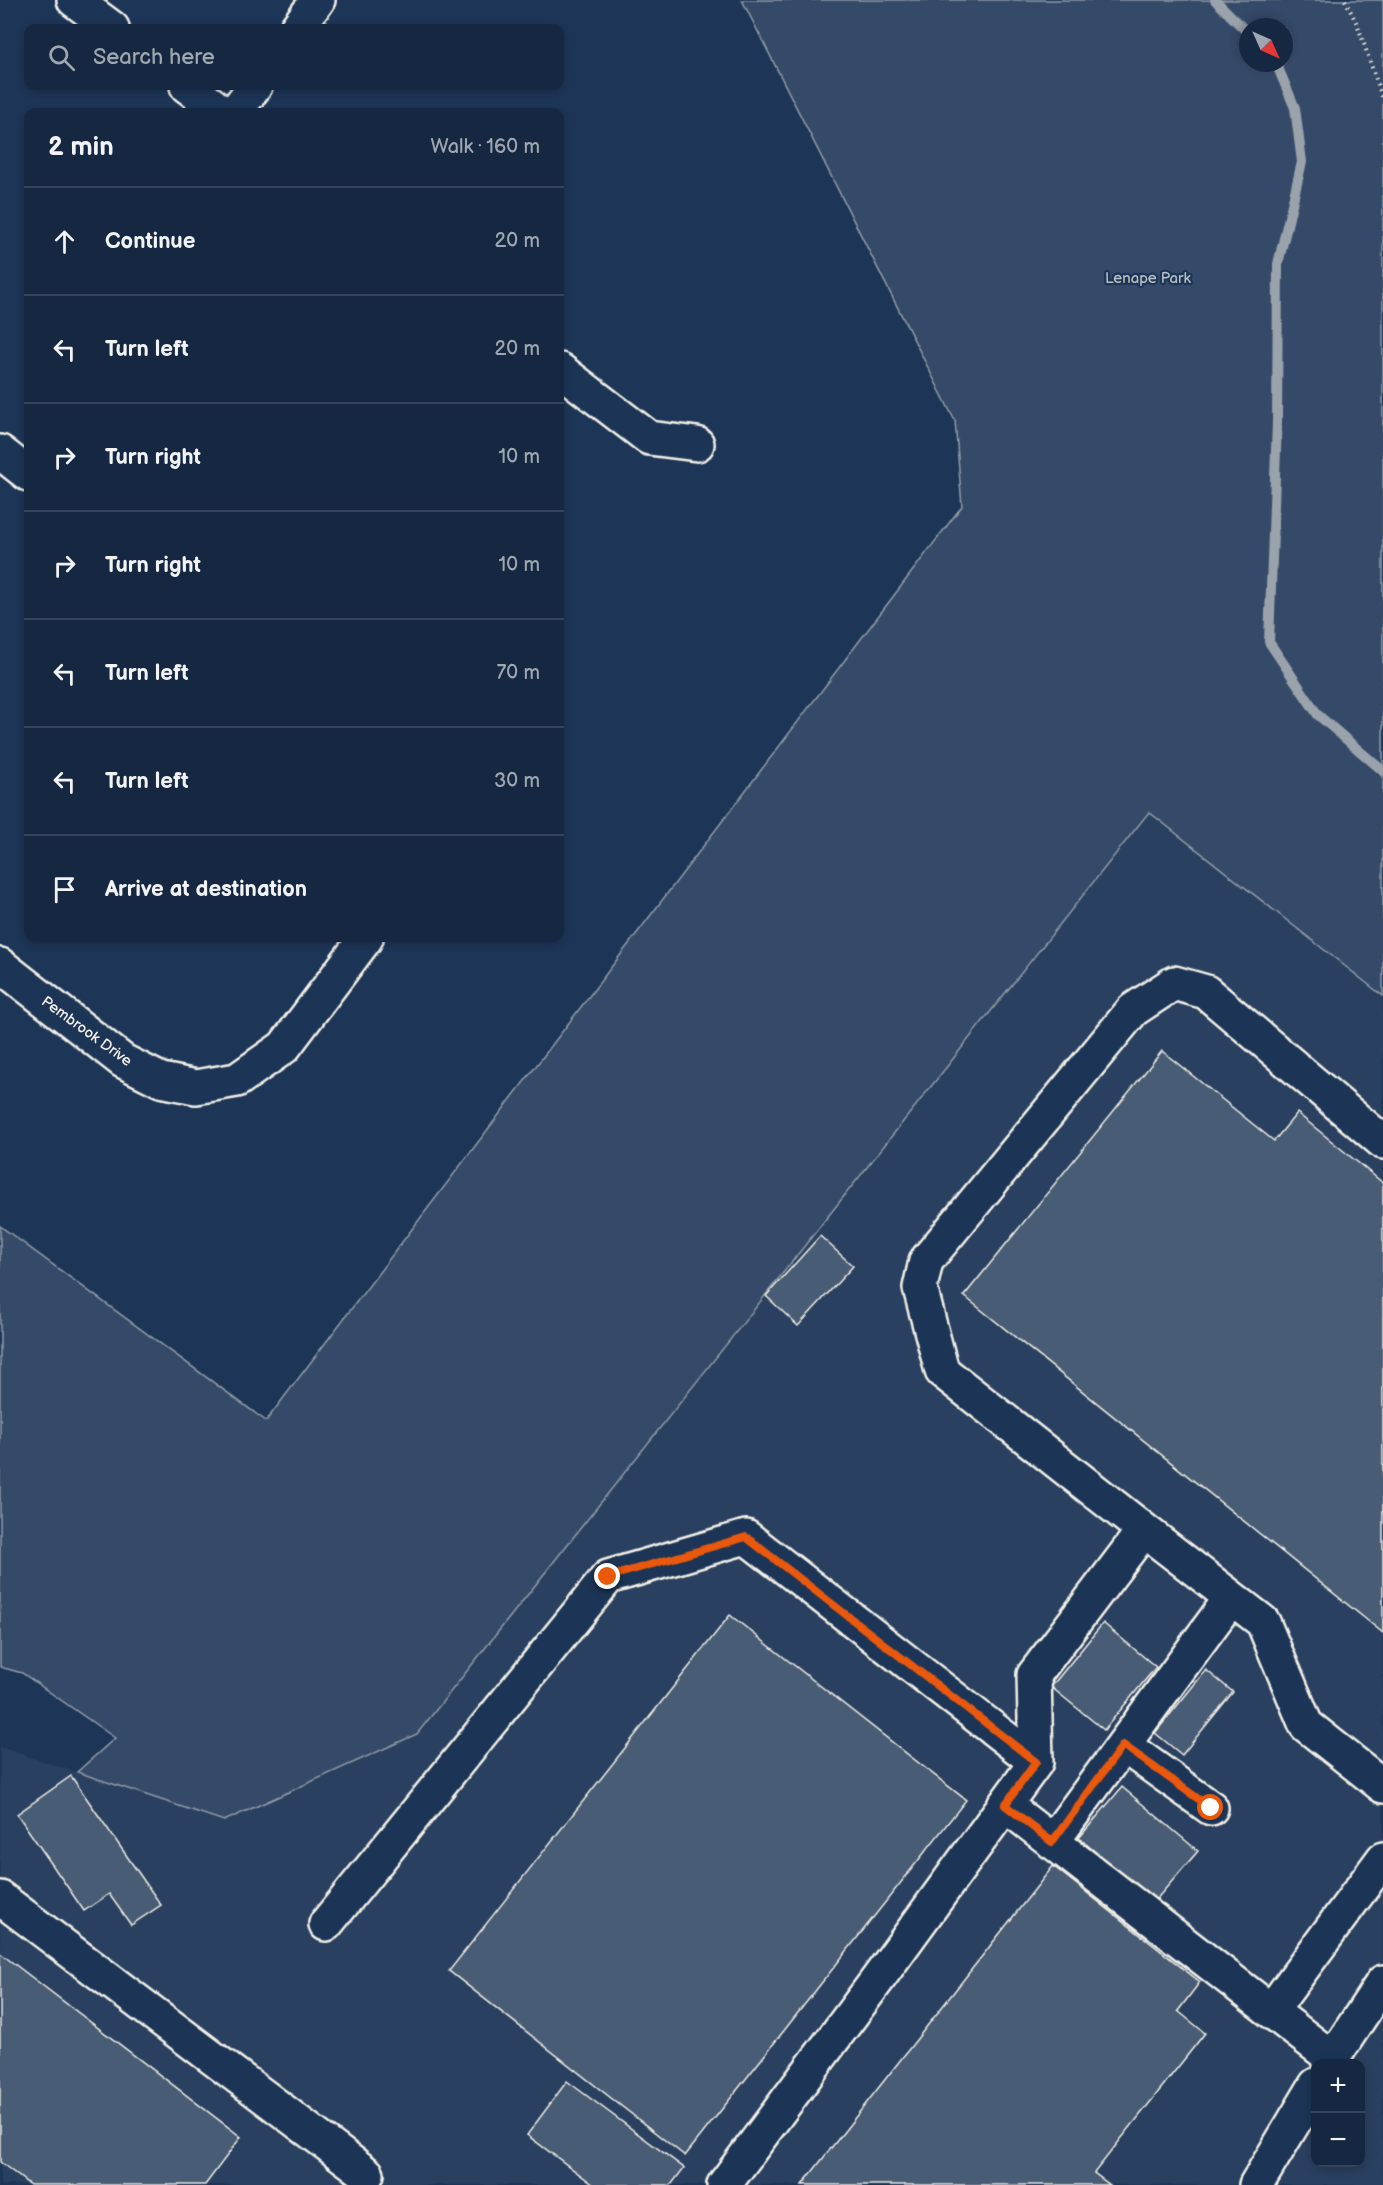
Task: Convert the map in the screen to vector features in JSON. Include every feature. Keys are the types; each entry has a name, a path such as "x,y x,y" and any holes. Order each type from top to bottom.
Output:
{"street":[{"path":"74,0 107,24"},
{"path":"300,24 318,0"},
{"path":"192,90 217,108"},
{"path":"238,108 252,90"},
{"path":"564,373 649,438 697,444"},
{"path":"0,452 24,471"},
{"name":"Pembrook Drive","path":"0,966 123,1061 161,1080 196,1087 237,1080 284,1047 363,942"},
{"path":"1383,1142 1206,992 1174,983 1133,1010 926,1261 920,1288 942,1371 1263,1622 1306,1725 1383,1786"},
{"path":"724,2185 1036,1762 1034,1675 1144,1530"},
{"path":"326,1923 608,1577 746,1537 1036,1762"},
{"path":"1052,1842 1231,1598"},
{"path":"1123,1745 1211,1808"},
{"path":"1005,1805 1271,2011 1316,2059"},
{"path":"1271,2011 1383,1859"},
{"path":"0,1898 369,2181"},
{"path":"1332,2059 1383,1982"},
{"path":"1256,2185 1311,2093"}],"path":[{"path":"1345,0 1358,26 1383,100"}],"shaded area":[{"path":"1150,812 1383,996 1383,2185 0,2185 0,1747 224,1821 417,1734"}],"green space":[{"name":"Lenape Park","path":"742,0 1383,0 1383,996 1149,812 417,1734 224,1821 77,1772 115,1738 22,1673 0,1667 0,1226 266,1421 962,506 955,421"}],"building":[{"path":"1162,1051 1274,1141 1297,1113 1383,1183 1383,1633 964,1296"},
{"path":"820,1236 853,1266 798,1326 766,1296"},
{"path":"730,1615 966,1800 685,2156 449,1971"},
{"path":"1103,1623 1156,1667 1104,1730 1051,1687"},
{"path":"1206,1670 1233,1692 1182,1755 1155,1733"},
{"path":"71,1776 161,1905 131,1925 109,1894 84,1911 17,1814"},
{"path":"1122,1787 1198,1851 1154,1902 1079,1838"},
{"path":"1053,1866 1200,1982 1178,2011 1205,2033 1094,2173 1110,2185 802,2185"},
{"path":"0,1953 241,2137 205,2185 30,2185 0,2162"},
{"path":"567,2081 684,2168 671,2185 594,2185 527,2135"}],"waterway":[{"path":"1215,0 1239,24"},
{"path":"1280,72 1295,108 1302,162 1278,264 1277,422 1269,642 1318,715 1383,771"}],"route":[{"path":"608,1577 746,1537 1036,1762 1005,1805 1052,1842 1123,1745 1211,1808"}]}
